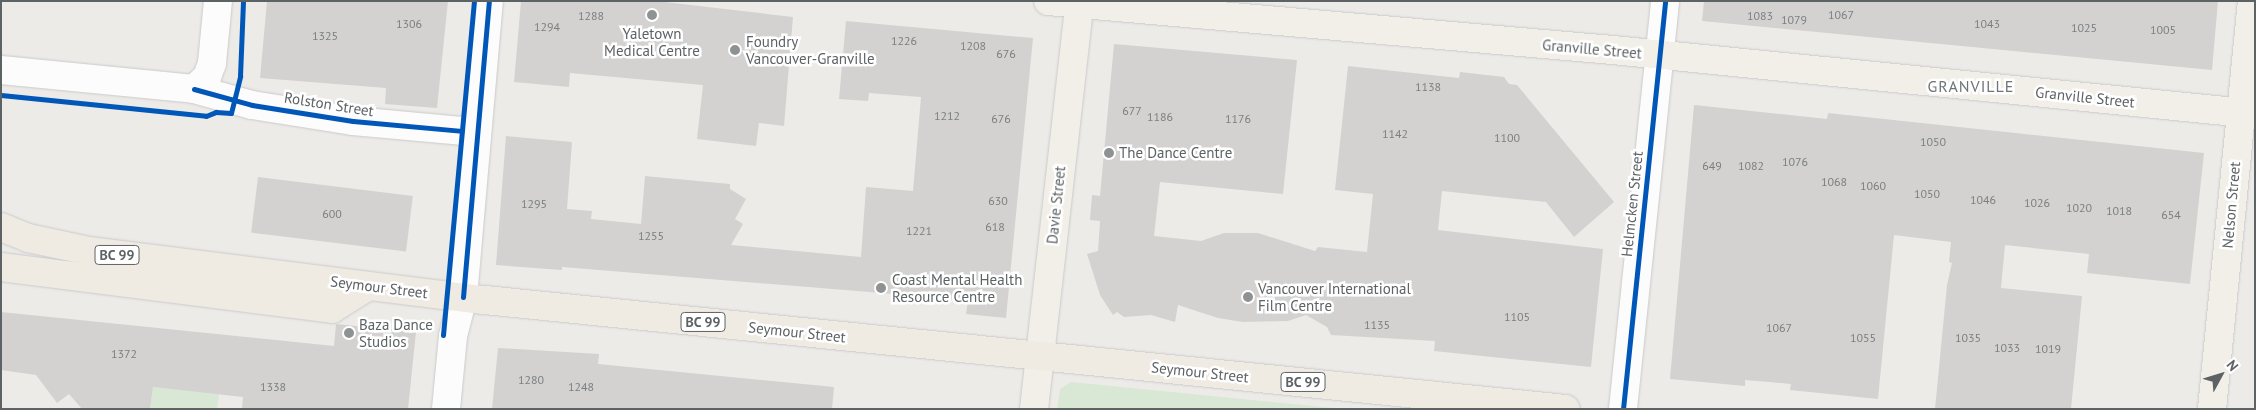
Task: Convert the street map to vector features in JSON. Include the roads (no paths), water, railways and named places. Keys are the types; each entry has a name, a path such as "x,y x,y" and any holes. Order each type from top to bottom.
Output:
{"highway":[{"name":"Seymour Street","path":"1,227 28,238 89,251 367,287 1566,409"},
{"path":"1,267 332,309 367,287"}],"main road":[{"name":"Granville Street","path":"1048,1 1660,55 2247,114"},
{"name":"Nelson Street","path":"2212,409 2247,114 2252,1"},
{"name":"Davie Street","path":"1034,409 1079,3"}],"street":[{"path":"194,89 208,77 212,63 218,1"},
{"path":"446,409 453,336 463,297 489,1"},
{"name":"Helmcken Street","path":"1623,409 1665,1"},
{"name":"Rolston Street","path":"1,70 194,89 252,105 353,122 462,131 477,126"}],"place":[{"name":"Yaletown Medical Centre","path":"652,15"},
{"name":"Foundry Vancouver-Granville","path":"735,50"},
{"name":"The Dance Centre","path":"1109,153"},
{"name":"Coast Mental Health Resource Centre","path":"881,288"},
{"name":"Vancouver International Film Centre","path":"1248,297"},
{"name":"Baza Dance Studios","path":"349,333"}],"district":[{"name":"GRANVILLE","path":"1971,86"}]}
